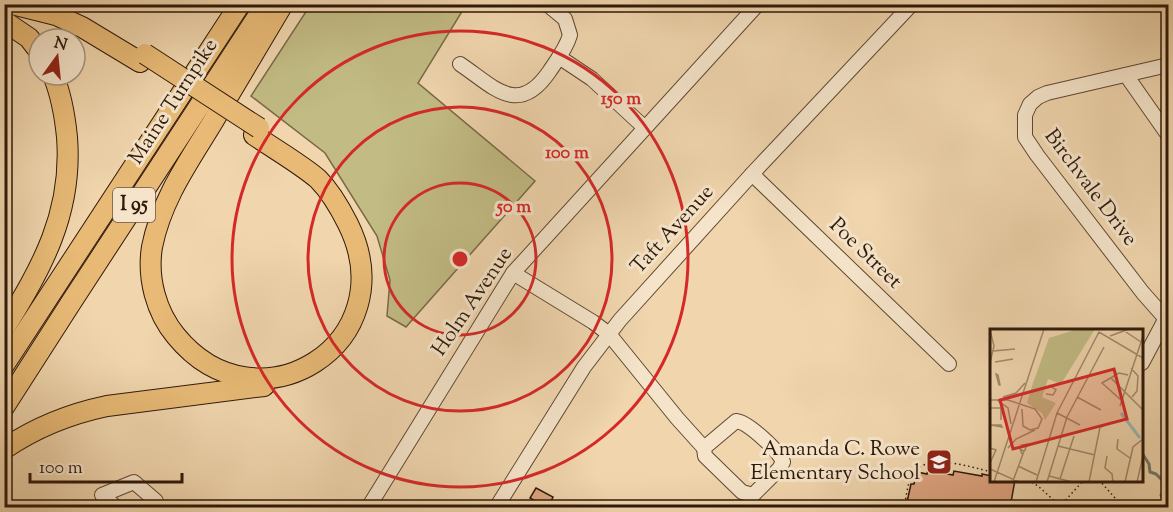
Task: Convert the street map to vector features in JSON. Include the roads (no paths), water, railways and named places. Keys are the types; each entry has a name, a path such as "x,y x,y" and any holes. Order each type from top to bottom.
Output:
{"highway":[{"path":"12,4 56,15 142,58"},
{"path":"4,449 38,428 83,411 304,380 326,369 344,354 363,324 369,301 371,265 364,236 343,195 324,172 257,132 142,58 85,16 62,4"},
{"name":"Maine Turnpike","path":"4,365 240,4"},
{"name":"Maine Turnpike","path":"4,407 266,4"},
{"path":"257,132 318,179 344,215 358,245 362,268 359,304 350,327 336,346 298,372 270,378 241,376 219,369 198,357 184,345 172,331 160,309 153,286 151,262 157,226 176,182 283,4"},
{"path":"4,21 27,37"},
{"path":"4,329 50,247 64,200 68,151 66,127 56,87"}],"street":[{"path":"460,64 502,92 521,96 532,92 539,86 559,57 570,35 568,27 558,12 547,4"},
{"name":"Holm Avenue","path":"368,507 513,273 758,4"},
{"name":"Taft Avenue","path":"496,507 584,367 609,334 752,174 912,4"},
{"path":"559,57 592,79 645,128"},
{"name":"Birchvale Drive","path":"1167,317 1115,256 1037,155 1025,137 1025,115 1030,104 1038,97 1056,90 1168,65"},
{"path":"1126,75 1168,135"},
{"name":"Poe Street","path":"752,174 949,364"},
{"path":"513,273 609,334 704,448 707,459 742,492 749,495 756,493 783,462 782,458 747,424 740,421 733,422 704,448"},
{"path":"1143,361 1167,317"},
{"path":"117,507 102,495 134,482 156,501 150,507"}],"waterway":[{"path":"1143,455 1149,464 1150,472 1156,474 1167,485 1161,495 1168,505"}],"place":[{"name":"Amanda C. Rowe Elementary School","path":"939,462"}]}
